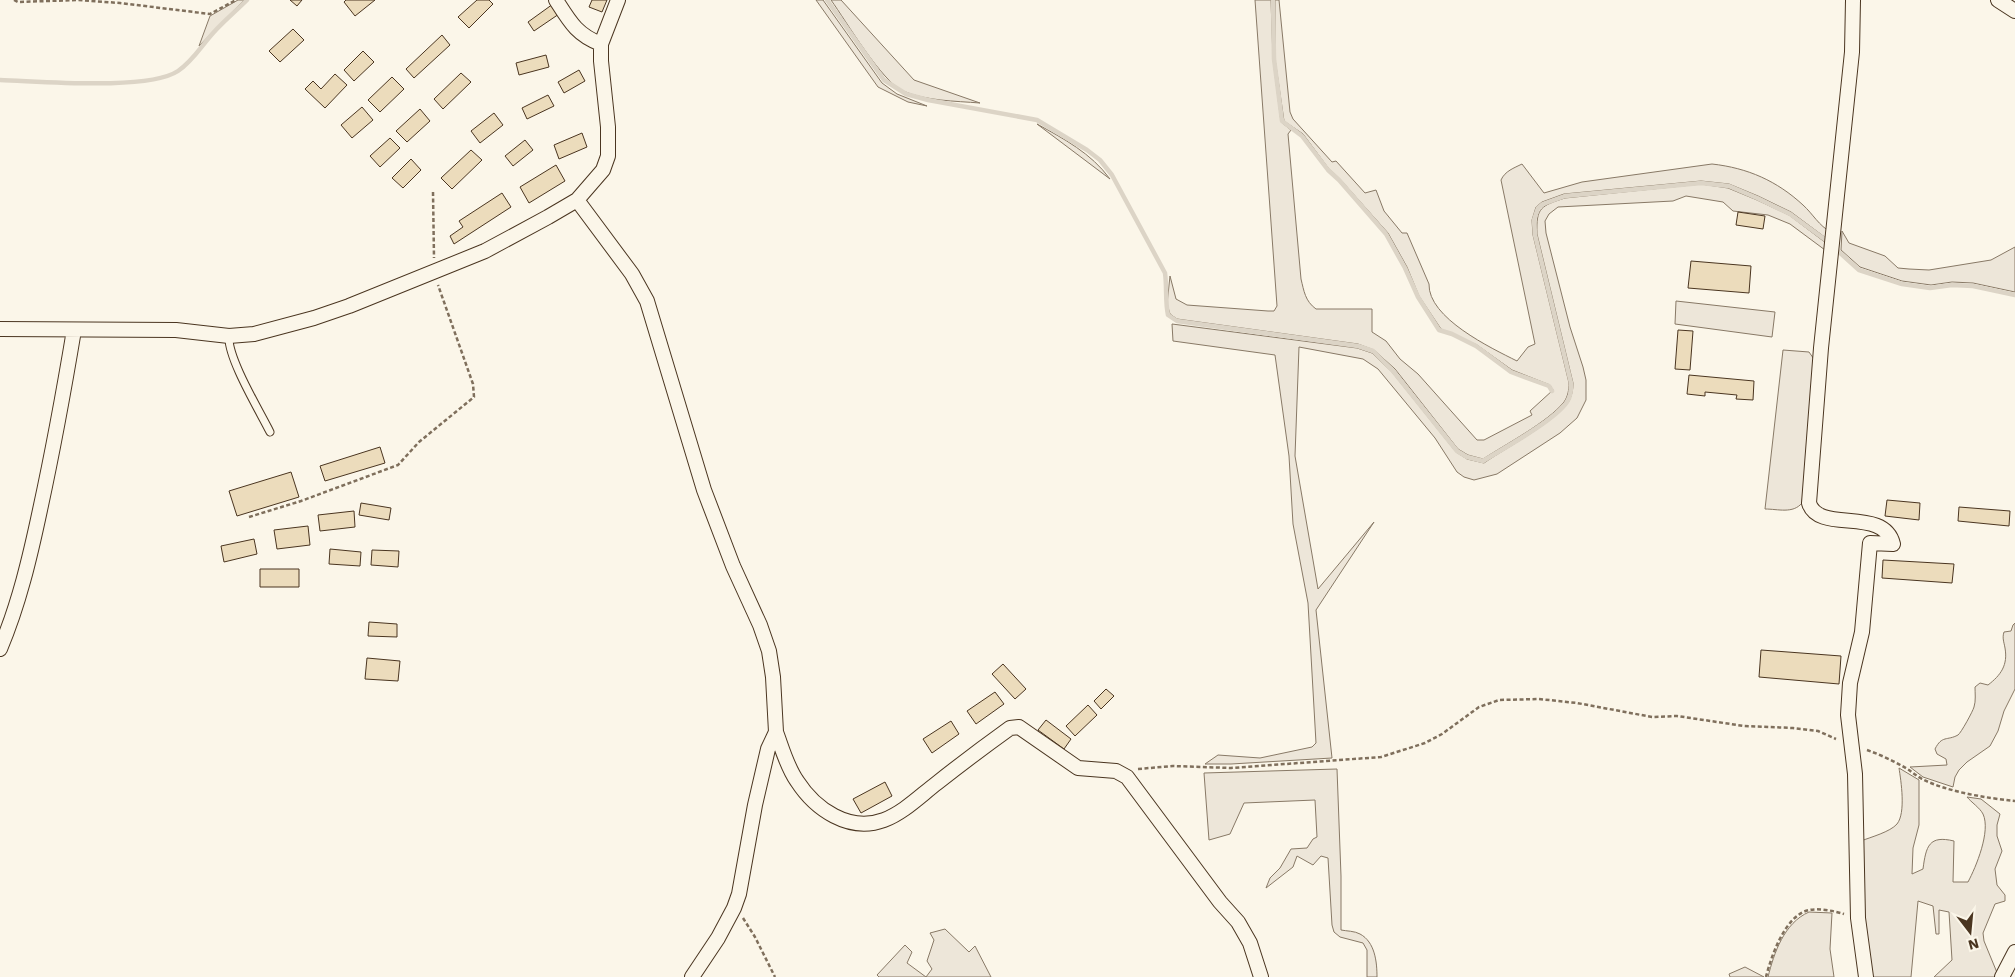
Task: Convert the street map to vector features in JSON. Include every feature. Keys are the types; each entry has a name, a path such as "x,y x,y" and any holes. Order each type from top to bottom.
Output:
{"street":[{"path":"556,0 568,19 586,38 601,44"},
{"path":"0,329 176,330 229,336 254,334 314,318 349,306 485,250 577,200 603,170 608,156 608,127 601,44 618,0"},
{"path":"1853,0 1852,52 1821,348 1809,502 1815,512 1831,518 1874,525 1885,529 1891,536 1893,544 1870,543 1862,632 1850,683 1848,715 1855,774 1858,918 1866,977"},
{"path":"1998,0 2015,11"},
{"path":"577,200 621,258 647,301 704,490 733,566 770,650 776,732 796,780 808,796 822,808 840,819 855,823 872,823 898,813 1010,728 1019,727 1078,768 1116,770 1127,777 1205,883 1238,922 1250,943 1261,977"},
{"path":"0,649 18,604 32,550 46,485 74,330"},
{"path":"692,977 708,955 734,908 739,894 755,805 768,749 776,732"},
{"path":"2002,977 2015,952"}],"lane":[{"path":"229,336 228,343 235,361 270,432"}],"path":[{"path":"14,0 18,2 78,0 111,2 210,14 236,0"},
{"path":"249,517 301,501 398,465 419,442 474,397 473,384 439,291 435,270 432,230 433,192"},
{"path":"1116,770 1173,766 1231,768 1381,757 1425,743 1442,734 1479,707 1499,700 1539,699 1577,703 1652,717 1677,716 1744,726 1818,731 1852,747 1877,754 1935,784 1969,795 2015,801"},
{"path":"734,908 755,936 775,977"},
{"path":"1766,977 1778,941 1786,929 1803,913 1819,910 1858,918"}],"shaded area":[{"path":"238,0 244,0 199,46 210,16"},
{"path":"816,0 823,0 882,83 897,94 927,106 908,102 878,87"},
{"path":"831,0 841,0 914,80 980,103 921,97 903,91 894,85 875,64"},
{"path":"1255,0 1271,0 1273,59 1281,122 1291,130 1288,134 1301,279 1307,299 1316,309 1372,309 1372,332 1386,341 1400,359 1418,374 1477,440 1484,440 1532,415 1530,411 1553,390 1550,385 1512,370 1477,345 1441,329 1419,296 1407,267 1388,233 1329,169 1303,134 1284,121 1275,59 1275,0 1279,0 1290,112 1293,119 1332,162 1336,161 1365,193 1376,190 1384,211 1402,233 1407,233 1429,284 1431,297 1439,309 1450,320 1477,340 1517,361 1528,347 1535,344 1501,180 1507,172 1522,164 1544,193 1582,182 1712,164 1750,172 1783,189 1807,208 1823,227 1831,232 1830,241 1791,212 1729,184 1701,181 1564,194 1542,202 1536,207 1532,220 1533,235 1569,383 1567,395 1564,402 1548,417 1483,459 1468,455 1458,449 1395,369 1374,350 1358,344 1177,319 1170,314 1167,304 1170,276 1176,299 1187,305 1268,311 1274,311 1277,306"},
{"path":"1037,124 1086,154 1110,179"},
{"path":"1701,184 1728,188 1789,215 1826,243 1825,250 1790,224 1768,215 1733,211 1723,202 1686,196 1673,201 1558,207 1549,214 1545,221 1546,233 1570,327 1583,367 1586,380 1586,400 1577,418 1560,433 1497,474 1474,480 1464,477 1457,472 1435,438 1378,369 1363,359 1299,347 1295,456 1318,589 1374,522 1316,610 1332,758 1205,764 1218,755 1260,758 1312,747 1316,743 1308,603 1293,524 1289,456 1275,355 1173,341 1172,324 1357,348 1372,353 1392,372 1456,452 1467,459 1484,463 1530,434 1563,409 1569,401 1572,392 1573,383 1537,234 1539,213 1542,209 1550,203 1565,198"},
{"path":"1842,231 1849,243 1885,256 1898,268 1929,270 1991,260 2015,247 2015,292 1973,283 1952,282 1931,285 1902,281 1860,267 1841,250"},
{"path":"1676,301 1775,312 1772,337 1675,324"},
{"path":"1783,350 1809,352 1816,362 1802,503 1790,510 1765,509"},
{"path":"2015,623 2015,689 1990,746 1959,770 1953,787 1923,777 1910,767 1947,765 1946,759 1937,754 1935,749 1942,740 1958,735 1962,730 1974,707 1975,687 1980,683 1988,685 2000,673 2006,654 2003,638 2004,632 2011,631"},
{"path":"1899,768 1919,780 1919,825 1913,848 1912,874 1923,869 1930,844 1939,840 1954,841 1953,882 1968,882 1984,839 1985,821 1980,810 1967,797 1981,799 2000,814 1997,836 2002,851 1995,869 1997,885 2005,895 2005,901 1995,904 1983,933 1984,941 1998,975 1997,977 1934,977 1952,960 1949,912 1939,910 1939,934 1936,934 1933,906 1918,901 1911,977 1869,977 1864,943 1861,841 1890,829 1900,819 1902,797"},
{"path":"1337,769 1341,930 1358,933 1369,942 1376,959 1377,977 1367,977 1367,950 1363,943 1340,937 1334,932 1328,858 1321,856 1313,865 1297,856 1293,867 1266,888 1270,878 1280,868 1291,849 1307,848 1313,839 1317,837 1315,800 1244,803 1230,834 1209,840 1204,773"},
{"path":"1809,912 1832,913 1830,949 1834,977 1768,977 1773,958 1781,940 1793,923"},
{"path":"945,929 969,952 975,946 991,977 926,977 932,969 927,961 934,940 930,933"},
{"path":"905,945 912,952 907,963 926,977 879,977 877,975"},
{"path":"1745,967 1764,977 1730,977 1729,974"}],"building":[{"path":"290,0 302,0 297,6"},
{"path":"346,0 375,0 355,16 344,2"},
{"path":"477,0 489,0 493,4 469,28 458,17"},
{"path":"592,0 607,0 602,12 589,7"},
{"path":"553,4 559,14 534,31 528,22"},
{"path":"293,29 304,40 280,62 269,51"},
{"path":"442,35 450,45 414,78 406,69"},
{"path":"363,51 374,62 354,81 344,70"},
{"path":"546,55 549,67 519,75 516,63"},
{"path":"579,70 585,81 564,93 558,82"},
{"path":"461,73 471,82 443,109 434,99"},
{"path":"335,74 347,85 325,108 305,89 313,81 321,89"},
{"path":"392,77 404,89 380,112 368,100"},
{"path":"548,95 554,106 527,119 522,108"},
{"path":"362,107 373,120 352,138 341,125"},
{"path":"420,109 430,121 407,142 396,131"},
{"path":"494,113 503,125 480,143 471,131"},
{"path":"582,133 587,147 559,159 554,145"},
{"path":"390,138 400,148 380,167 370,156"},
{"path":"525,140 533,150 513,166 505,156"},
{"path":"471,150 482,160 452,189 441,178"},
{"path":"411,159 421,170 403,188 392,178"},
{"path":"556,165 565,181 529,203 520,187"},
{"path":"502,193 511,207 454,244 450,236 463,227 459,221"},
{"path":"1738,212 1765,216 1763,229 1736,225"},
{"path":"1691,261 1751,266 1749,293 1688,288"},
{"path":"1678,330 1693,331 1690,370 1675,369"},
{"path":"1689,375 1754,381 1753,400 1736,399 1737,395 1705,392 1705,396 1687,394"},
{"path":"380,447 385,463 325,481 320,466"},
{"path":"291,472 299,497 237,516 229,491"},
{"path":"1887,500 1920,503 1919,520 1885,516"},
{"path":"361,503 391,508 389,520 359,515"},
{"path":"1959,507 2010,511 2009,526 1958,521"},
{"path":"354,511 355,527 320,531 318,515"},
{"path":"308,526 310,545 277,549 274,530"},
{"path":"254,539 257,554 224,562 221,546"},
{"path":"330,549 361,552 360,566 329,564"},
{"path":"372,550 399,551 398,567 371,565"},
{"path":"1883,560 1954,564 1952,583 1882,578"},
{"path":"260,569 299,569 299,587 260,587"},
{"path":"369,622 397,624 397,637 368,636"},
{"path":"1761,650 1841,656 1839,684 1759,677"},
{"path":"367,658 400,661 398,681 365,679"},
{"path":"1003,664 1026,689 1015,699 992,674"},
{"path":"1106,689 1114,696 1101,709 1094,701"},
{"path":"995,692 1004,704 976,724 967,711"},
{"path":"1088,705 1097,715 1075,736 1066,726"},
{"path":"1046,720 1071,739 1064,749 1038,730"},
{"path":"951,721 959,734 932,753 923,739"},
{"path":"885,782 892,796 861,813 853,799"}],"waterway":[{"path":"0,80 119,83 163,77 178,71 188,63 214,32 247,0"},
{"path":"827,0 884,80 906,94 928,100 1037,120 1100,160 1112,175 1165,273 1168,315 1177,321 1358,346 1373,351 1393,371 1457,451 1467,457 1483,461 1528,434 1551,417 1567,402 1571,391 1571,383 1535,235 1534,220 1538,208 1543,204 1565,196 1701,183 1729,186 1790,214 1827,241"},
{"path":"1273,0 1274,59 1282,121 1302,136 1328,170 1386,234 1405,268 1418,297 1439,330 1476,346 1511,372 1549,386 1552,391"},
{"path":"1839,252 1859,270 1902,284 1930,288 1952,285 1973,286 2015,295"}]}
